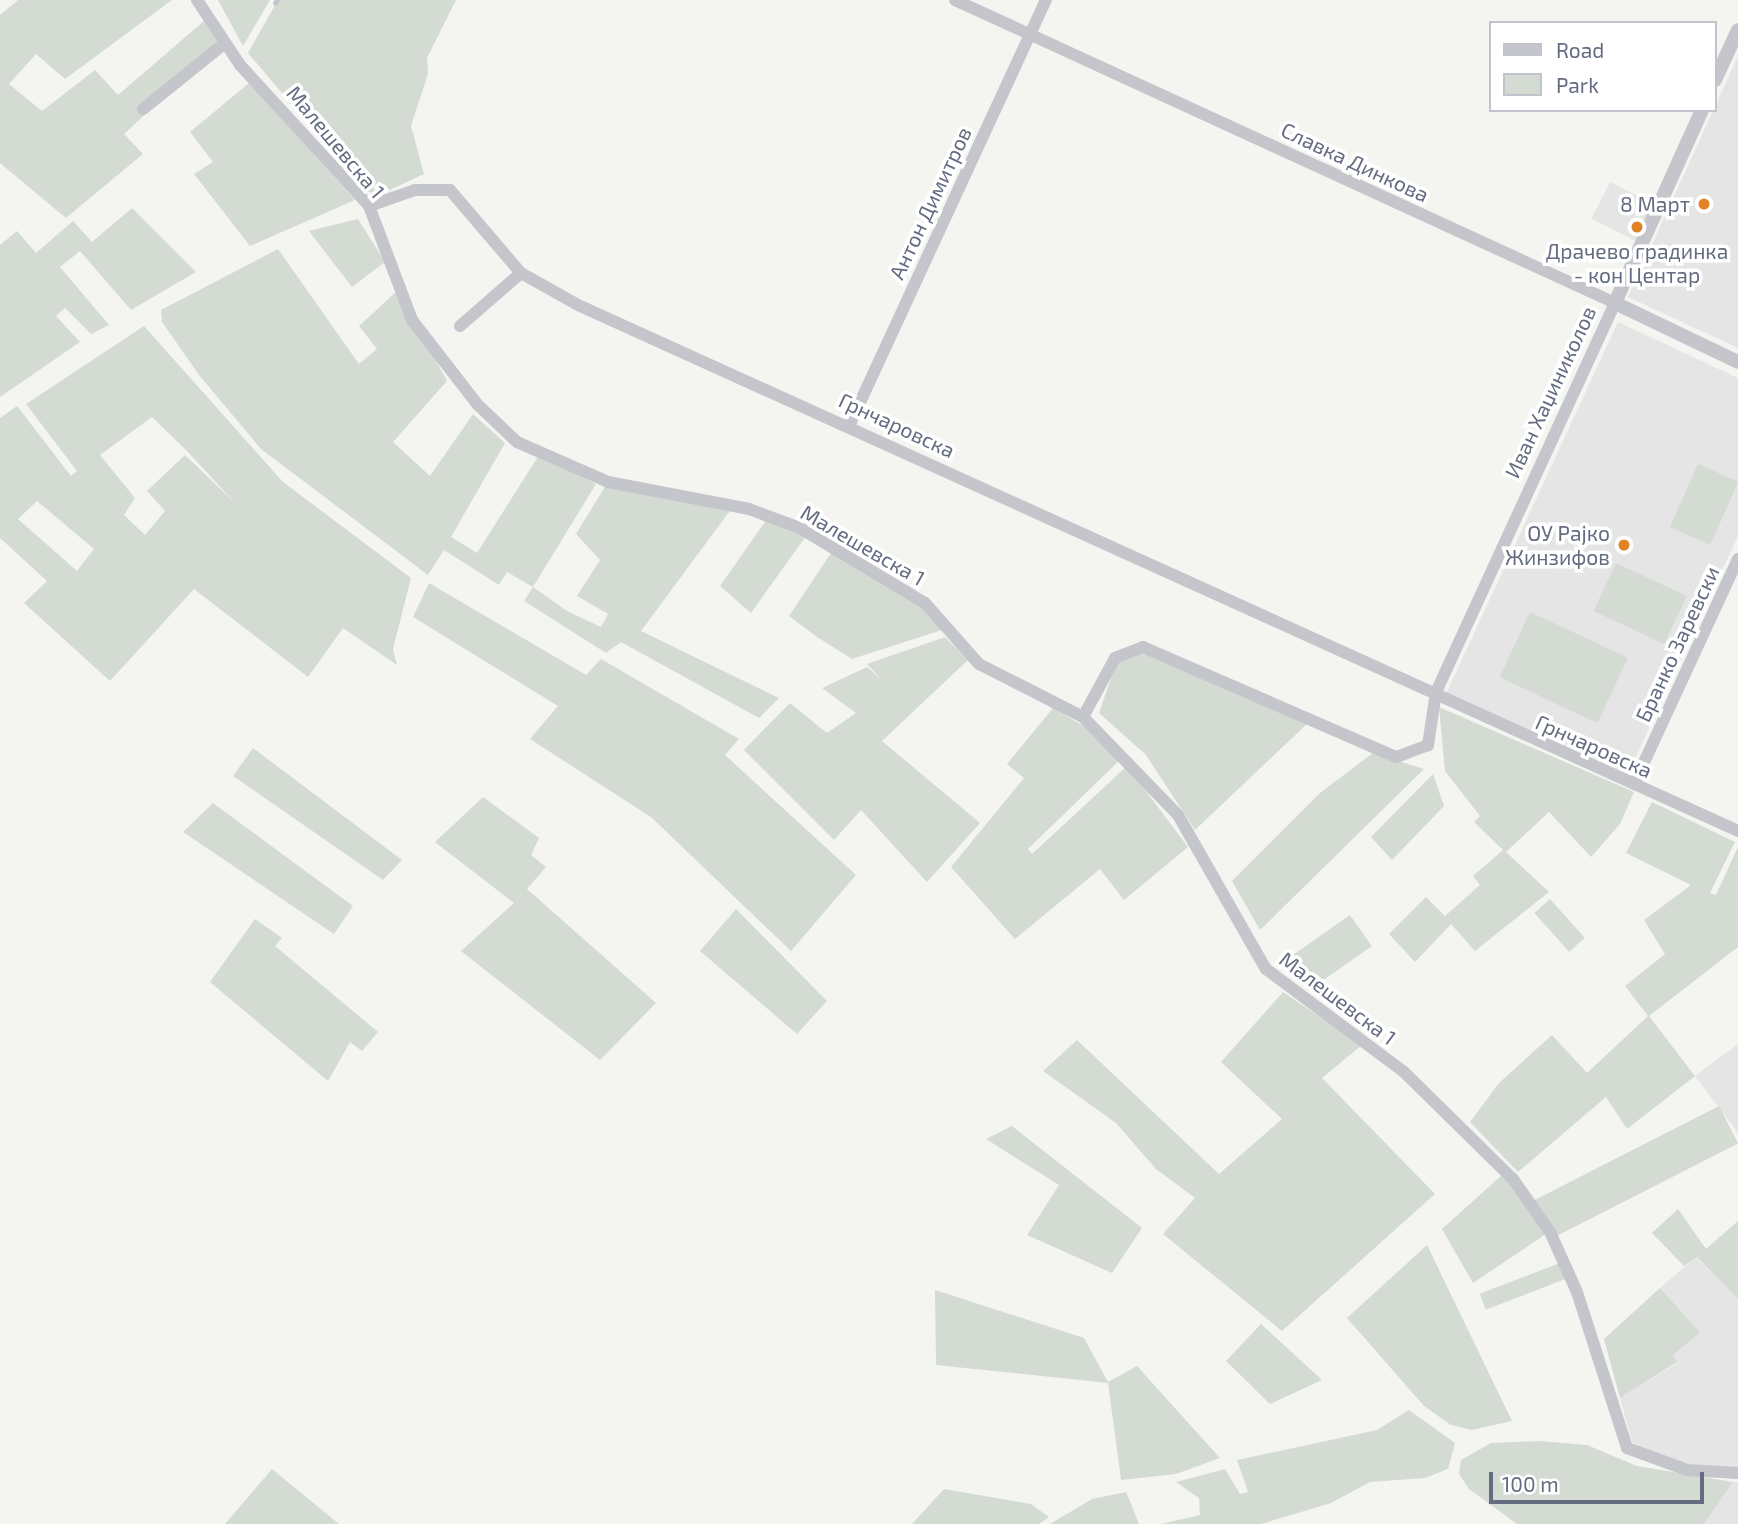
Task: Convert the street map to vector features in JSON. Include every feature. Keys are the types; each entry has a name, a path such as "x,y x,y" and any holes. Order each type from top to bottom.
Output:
{"street":[{"name":"Малешевска 1","path":"197,0 225,43 369,206 399,291 432,352 517,442 634,490 749,509 800,528 925,603 979,664 1083,717 1178,815 1266,969 1403,1071 1513,1180 1549,1232 1579,1297 1627,1448 1687,1470 1738,1473"},
{"name":"Славка Динкова","path":"955,0 1738,362"},
{"name":"Антон Димитров","path":"850,424 1046,0"},
{"path":"1717,76 1738,30"},
{"path":"143,109 225,43"},
{"name":"Иван Хаџиниколов","path":"1436,692 1701,112"},
{"name":"Грнчаровска","path":"369,206 415,190 450,190 521,273 578,305 850,424 1738,831"},
{"path":"460,326 521,273"},
{"name":"Бранко Заревски","path":"1634,784 1738,559"},
{"path":"1083,717 1115,658 1136,647 1396,757 1428,744 1436,692"}],"shaded area":[{"name":"8 Март","path":"1738,56 1738,348 1628,297 1712,112 1717,112 1717,102"},
{"path":"1610,182 1658,207 1640,243 1591,219"},
{"name":"ОУ Рајко Жинзифов","path":"1618,322 1738,378 1738,536 1626,778 1446,694"},
{"path":"1738,1044 1738,1133 1695,1076"},
{"path":"1696,1257 1738,1299 1738,1473 1667,1460 1632,1442 1620,1398 1677,1363 1673,1355 1699,1334 1660,1288"},
{"path":"1733,1482 1738,1482 1738,1524 1704,1524"}],"green space":[{"path":"18,0 172,0 65,79 36,54 9,84 42,111 95,70 118,95 204,21 220,45 124,134 143,154 66,218 0,163 0,15"},
{"path":"218,0 270,0 243,46"},
{"path":"278,0 456,0 427,58 428,74 411,126 424,174 377,196 363,189 248,53"},
{"path":"249,83 355,200 250,246 194,174 213,162 190,132"},
{"path":"132,208 196,272 131,310 80,251 60,267 109,325 91,334 65,308 56,316 80,342 0,397 0,245 17,231 36,253 73,221 92,242"},
{"path":"358,219 385,262 352,287 309,231"},
{"path":"278,249 359,364 377,349 359,326 398,290 447,381 393,442 430,476 473,414 505,443 451,537 477,553 539,455 596,484 533,587 507,572 499,585 444,550 428,575 261,449 199,375 162,322 161,310"},
{"path":"144,326 283,482 411,578 393,649 397,665 343,628 308,677 194,589 110,681 24,603 47,581 0,538 0,418 17,406 71,476 77,471 26,404","holes":["152,417 188,452 235,503 185,455 147,491 165,511 145,535 124,515 135,498 100,455","37,501 94,549 77,571 18,519"]},
{"path":"1698,464 1738,482 1710,545 1670,527"},
{"path":"606,485 732,508 641,631 779,698 759,718 621,642 606,653 524,601 533,587 567,611 601,627 608,614 577,596 600,560 576,534"},
{"path":"767,519 806,536 751,613 720,586"},
{"path":"833,550 923,608 942,630 852,659 817,637 789,616"},
{"path":"1616,563 1687,596 1664,644 1594,611"},
{"path":"429,583 586,675 601,659 739,739 725,755 856,875 791,951 651,817 530,739 558,706 413,617"},
{"path":"1530,612 1628,658 1597,723 1500,677"},
{"path":"945,637 968,660 882,741 980,823 927,882 861,810 834,840 744,750 790,703 827,733 856,713 822,688 867,667 883,681 867,664"},
{"path":"1130,652 1159,657 1308,723 1195,830 1146,755 1099,713 1116,664"},
{"path":"1439,707 1634,792 1620,824 1591,857 1549,812 1506,852 1549,892 1475,951 1451,924 1415,962 1389,934 1426,897 1445,916 1480,885 1473,876 1503,850 1474,822 1480,816 1445,771"},
{"path":"1053,708 1104,738 1122,758 1028,849 1032,854 1127,766 1188,847 1124,900 1100,869 1015,939 951,867 1024,778 1007,764"},
{"path":"253,748 402,860 383,880 233,776"},
{"path":"1373,753 1424,769 1260,930 1232,881 1320,793"},
{"path":"1433,774 1444,806 1392,860 1371,837"},
{"path":"483,797 539,838 531,855 546,867 527,889 656,1003 600,1060 461,951 514,903 435,842"},
{"path":"1652,802 1735,842 1710,893 1716,895 1738,847 1738,947 1649,1016 1695,1076 1627,1129 1606,1097 1518,1172 1470,1122 1499,1083 1552,1035 1587,1073 1648,1016 1625,986 1665,954 1644,920 1691,885 1626,853"},
{"path":"213,803 353,906 334,934 183,832"},
{"path":"1550,899 1585,938 1569,952 1534,913"},
{"path":"736,909 827,1001 797,1034 700,951"},
{"path":"1350,915 1372,946 1308,991 1286,960"},
{"path":"255,919 282,938 275,946 378,1032 362,1051 350,1042 328,1081 210,982"},
{"path":"1283,992 1362,1045 1322,1078 1435,1194 1282,1331 1163,1234 1195,1198 1156,1169 1116,1123 1043,1071 1077,1040 1219,1174 1282,1119 1221,1062"},
{"path":"1719,1106 1738,1143 1554,1237 1535,1200"},
{"path":"1012,1126 1142,1228 1112,1273 1027,1235 1059,1185 986,1139"},
{"path":"1503,1174 1546,1234 1473,1283 1442,1229"},
{"path":"1678,1209 1706,1249 1738,1221 1738,1299 1697,1257 1684,1266 1652,1233"},
{"path":"1427,1245 1512,1421 1472,1430 1451,1425 1424,1406 1347,1318"},
{"path":"1560,1263 1566,1279 1486,1310 1480,1294"},
{"path":"1660,1288 1700,1333 1673,1355 1677,1362 1620,1398 1604,1339"},
{"path":"935,1290 1084,1338 1108,1382 1137,1366 1220,1458 1176,1474 1121,1480 1108,1383 936,1365"},
{"path":"1261,1324 1322,1380 1270,1404 1226,1361"},
{"path":"1409,1410 1455,1443 1448,1469 1425,1478 1370,1482 1331,1503 1261,1524 1161,1524 1200,1515 1199,1498 1176,1482 1225,1469 1240,1494 1248,1492 1237,1460 1377,1430"},
{"path":"1539,1441 1587,1445 1637,1466 1733,1482 1704,1524 1517,1524 1469,1489 1459,1474 1461,1460 1491,1443"},
{"path":"272,1469 339,1524 225,1524"},
{"path":"944,1489 1031,1504 1049,1517 1039,1524 912,1524"},
{"path":"1126,1492 1139,1524 1050,1524 1092,1499"}],"place":[{"name":"8 Март","path":"1704,204"},
{"name":"Драчево градинка - кон Центар","path":"1637,227"},
{"name":"ОУ Рајко Жинзифов","path":"1624,545"}]}
